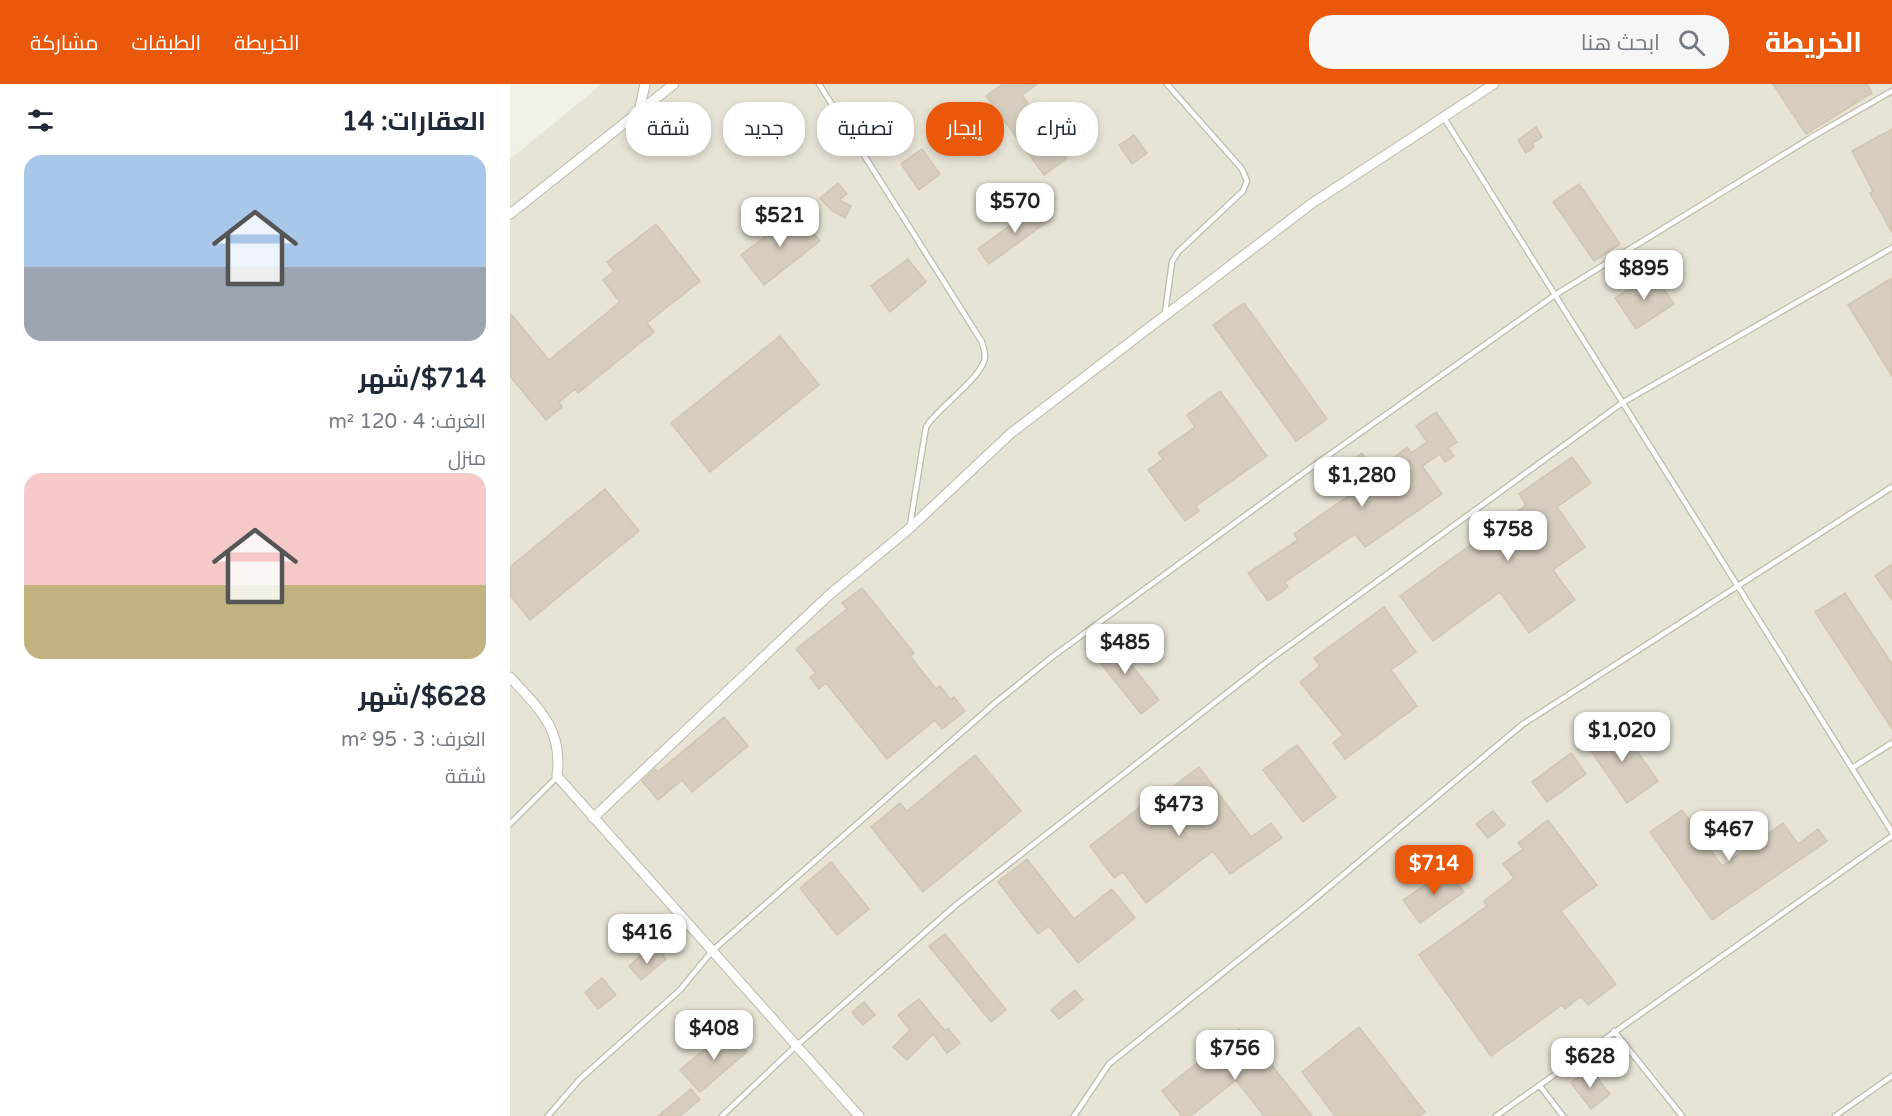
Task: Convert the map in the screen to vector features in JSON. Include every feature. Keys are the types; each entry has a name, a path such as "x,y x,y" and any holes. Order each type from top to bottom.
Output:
{"street":[{"path":"641,102 645,84"},
{"path":"652,102 674,84"},
{"path":"593,818 828,596 910,528 1010,434 1311,204 1494,84"},
{"path":"512,210 626,122"},
{"path":"510,677 551,728 558,744 557,776 859,1116"}],"lane":[{"path":"819,84 982,342 985,356 981,368 933,415 926,427 910,528"},
{"path":"1165,316 1172,262 1178,252 1243,191 1247,181 1242,169 1167,84"},
{"path":"548,1116 580,1079 680,990 712,951 888,795 1052,657 1302,474 1555,295 1817,134 1892,91"},
{"path":"1443,117 1892,834 1496,1116"},
{"path":"722,1116 796,1046 956,905 1185,724 1622,403 1892,249"},
{"path":"1074,1116 1109,1064 1305,907 1523,724 1892,487"},
{"path":"1852,768 1892,743"},
{"path":"510,824 557,776"},
{"path":"1614,1031 1682,1116"},
{"path":"1835,1116 1892,1076"},
{"path":"1540,1086 1563,1116"}],"shaded area":[{"path":"602,84 1892,84 1892,1116 510,1116 510,159"}],"building":[{"path":"1003,84 1037,84 1022,95 1027,102 1016,102 1016,137 1004,121 1004,102 990,102 986,96"},
{"path":"1773,84 1867,84 1872,93 1806,134"},
{"path":"1536,127 1542,137 1532,144 1534,147 1526,153 1518,140"},
{"path":"1892,129 1892,232 1870,193 1873,191 1852,151"},
{"path":"1134,135 1147,153 1132,164 1119,145"},
{"path":"922,149 940,174 919,190 901,164"},
{"path":"1030,156 1066,156 1067,158 1044,175"},
{"path":"838,183 847,194 839,200 851,206 845,218 831,210 820,198"},
{"path":"1579,184 1620,244 1594,261 1553,202"},
{"path":"1041,203 1052,218 989,264 978,249"},
{"path":"797,212 820,241 764,285 741,255"},
{"path":"656,224 700,281 647,323 654,332 578,393 575,389 559,402 562,407 546,420 510,376 510,313 549,360 620,302 603,280 614,271 607,262"},
{"path":"908,259 926,282 890,312 871,286"},
{"path":"1653,273 1674,304 1636,329 1615,298"},
{"path":"1892,278 1892,376 1848,305"},
{"path":"1244,303 1327,419 1296,441 1213,325"},
{"path":"780,336 819,385 710,472 671,423"},
{"path":"1220,391 1267,456 1196,506 1199,511 1185,521 1148,470 1163,459 1158,453 1195,427 1187,415"},
{"path":"1436,412 1457,442 1448,448 1454,456 1445,462 1440,454 1422,466 1442,494 1365,547 1355,534 1285,582 1288,587 1268,601 1248,573 1298,540 1294,534 1348,496 1333,474 1362,453 1381,480 1401,466 1395,457 1407,447 1411,453 1427,442 1416,426"},
{"path":"1572,457 1591,483 1557,507 1585,547 1553,570 1575,600 1529,633 1500,592 1433,641 1400,596 1526,505 1519,494"},
{"path":"605,489 639,531 530,620 510,595 510,567"},
{"path":"1892,564 1892,600 1875,576"},
{"path":"862,588 914,653 910,656 936,689 940,686 951,700 954,697 965,711 942,729 935,720 887,759 826,683 819,689 810,677 816,673 796,649 847,609 842,603"},
{"path":"1845,593 1892,664 1892,729 1815,612"},
{"path":"1384,607 1416,652 1391,670 1417,706 1345,759 1333,743 1343,735 1300,682 1320,666 1314,658"},
{"path":"1109,636 1159,700 1141,714 1091,651"},
{"path":"724,717 748,746 692,792 682,780 658,800 642,781 655,769 658,772"},
{"path":"1617,723 1658,781 1627,803 1586,744"},
{"path":"1297,745 1336,797 1303,822 1263,770"},
{"path":"1571,753 1586,774 1547,802 1532,782"},
{"path":"975,755 1021,811 923,892 871,827 900,803 907,811"},
{"path":"1199,767 1251,837 1271,823 1282,838 1230,874 1213,851 1146,903 1123,872 1114,878 1090,846 1162,790 1164,793"},
{"path":"1682,810 1722,866 1783,823 1798,844 1818,829 1827,841 1712,920 1650,832"},
{"path":"1493,811 1505,825 1488,838 1476,824"},
{"path":"1548,820 1597,885 1561,911 1616,984 1588,1005 1581,996 1565,1009 1562,1005 1491,1056 1419,955 1487,906 1484,901 1514,878 1503,864 1523,849 1518,843"},
{"path":"1027,859 1074,919 1112,889 1135,918 1078,963 1049,926 1038,934 998,882"},
{"path":"831,862 869,909 837,935 800,888"},
{"path":"1448,869 1464,892 1420,923 1403,900"},
{"path":"945,934 1006,1010 991,1022 929,946"},
{"path":"660,951 666,959 641,980 629,966 641,955 647,962"},
{"path":"602,978 616,995 598,1009 585,992"},
{"path":"1075,990 1083,1000 1059,1019 1051,1010"},
{"path":"919,999 945,1031 948,1028 960,1043 947,1053 933,1034 907,1060 893,1047 910,1030 898,1015"},
{"path":"864,1002 875,1015 863,1025 852,1012"},
{"path":"1359,1027 1425,1112 1419,1116 1335,1116 1302,1072"},
{"path":"728,1029 747,1052 700,1092 680,1070"},
{"path":"1239,1029 1268,1065 1270,1063 1312,1116 1264,1116 1236,1080 1191,1116 1182,1116 1162,1091"},
{"path":"1590,1068 1610,1094 1591,1109 1571,1083"},
{"path":"691,1089 700,1100 680,1116 658,1116"}]}
